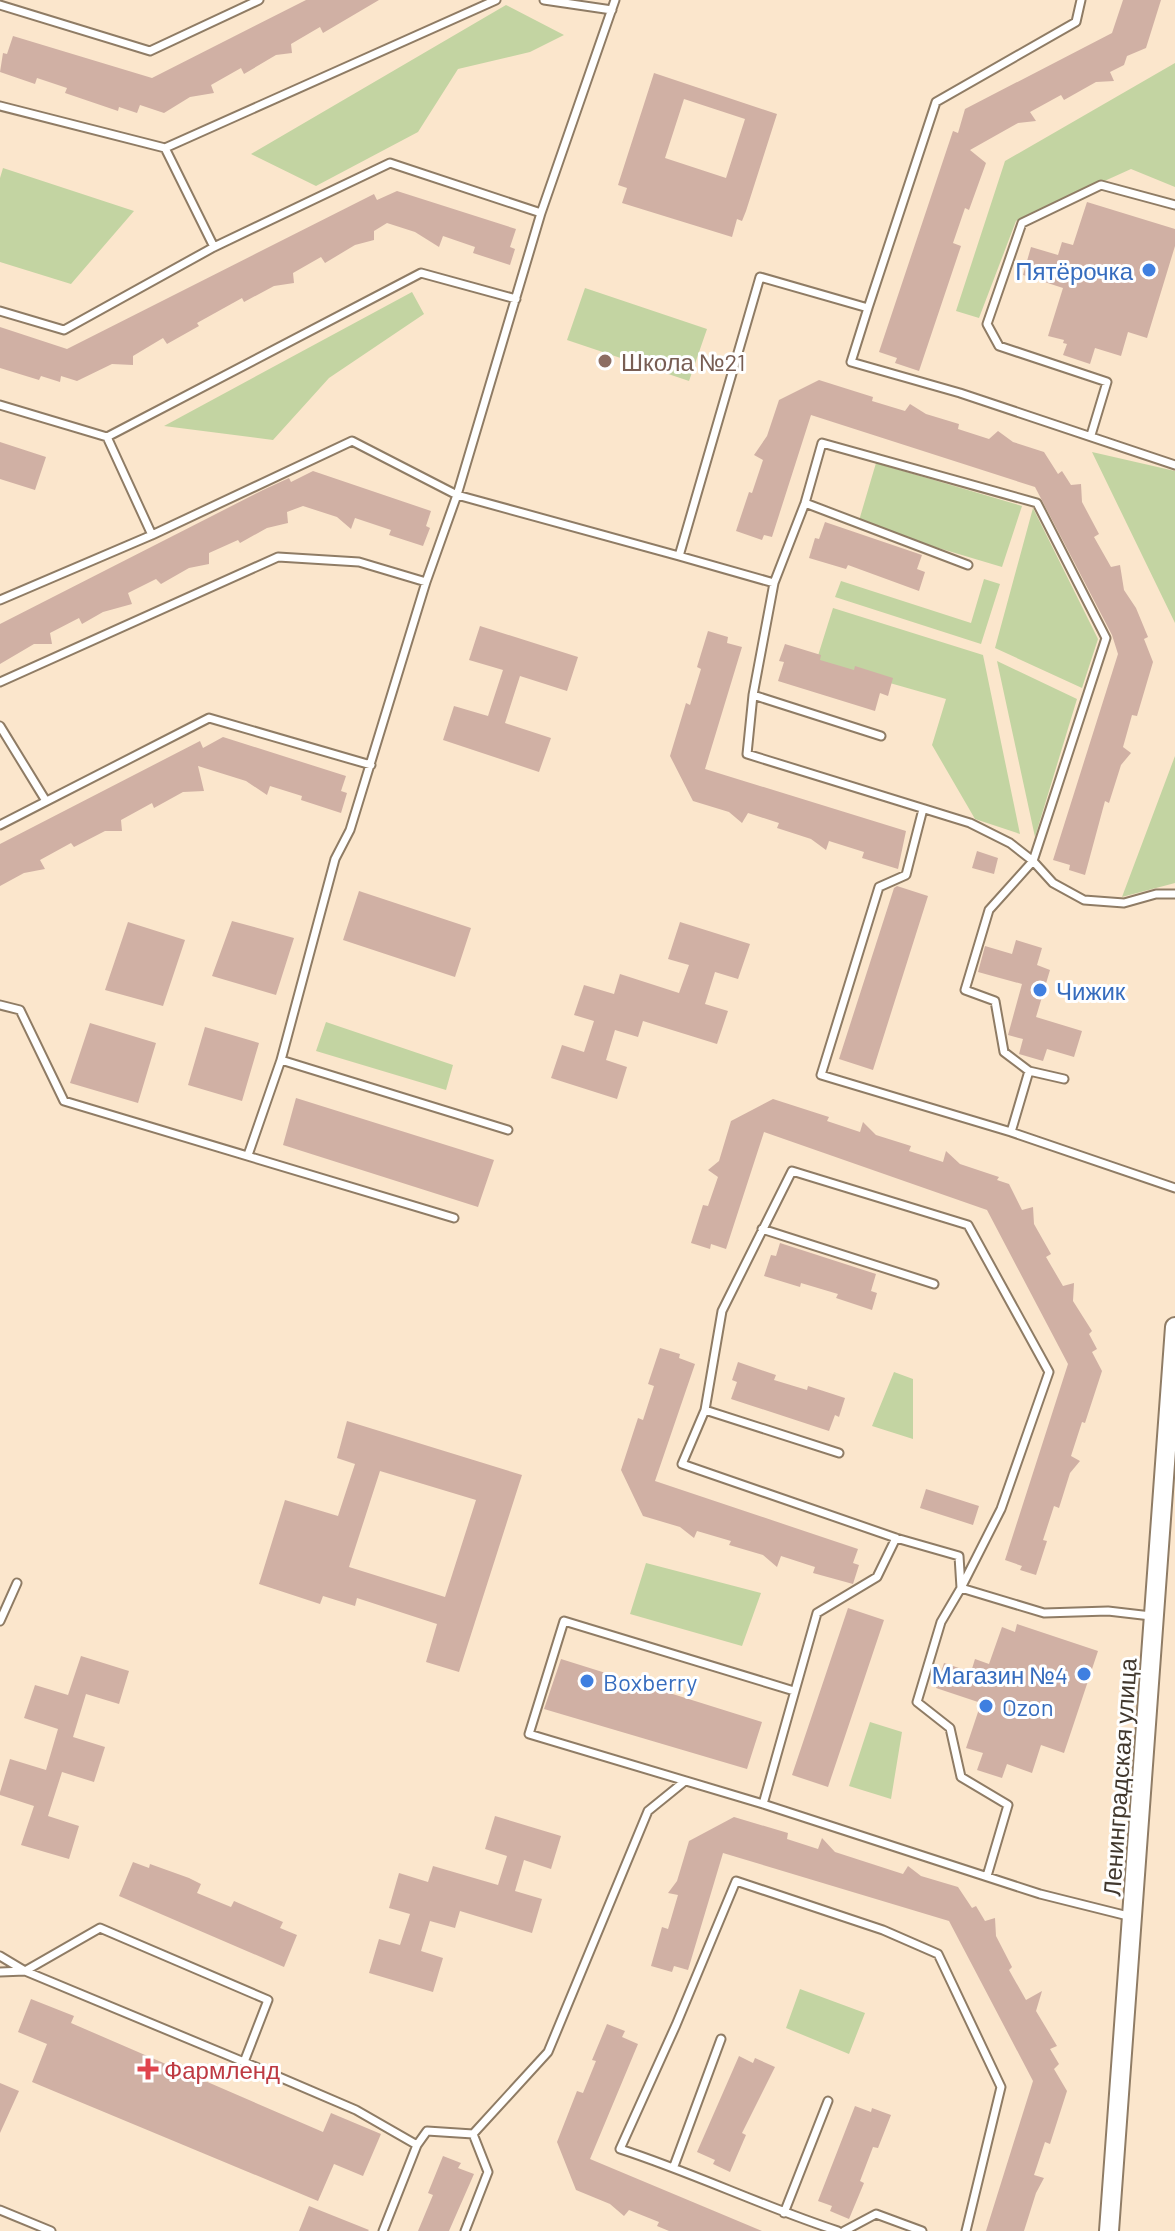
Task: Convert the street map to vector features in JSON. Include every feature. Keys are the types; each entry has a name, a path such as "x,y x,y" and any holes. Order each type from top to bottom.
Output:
{"street":[{"name":"Ленинградская улица","path":"1109,2231 1175,1327"}],"lane":[{"path":"22,10 26,0"},
{"path":"0,5 150,51 245,3 259,0"},
{"path":"0,106 165,148 496,0"},
{"path":"544,0 612,10"},
{"path":"248,1155 281,1060 335,859 350,830 426,582 457,495 541,213 615,0"},
{"path":"1081,0 1076,22 936,102 851,362 960,393 1175,465"},
{"path":"165,148 214,247"},
{"path":"0,311 64,330 214,247 390,163 541,213"},
{"path":"1091,435 1107,382 999,346 987,324 1022,223 1101,185 1175,205"},
{"path":"0,405 107,437 421,273 516,299"},
{"path":"679,556 760,277 868,308"},
{"path":"107,437 152,535"},
{"path":"0,600 152,535 352,441 457,495 774,583"},
{"path":"1064,1079 1029,1071 1004,1052 995,1001 965,990 989,910 1033,861 1106,638 1037,503 822,443 805,503 774,583 753,695 747,754 970,823 1010,843 1033,861 1053,883 1084,900 1124,903 1156,894 1175,894"},
{"path":"805,503 968,565"},
{"path":"0,682 278,557 359,562 426,582"},
{"path":"753,695 881,736"},
{"path":"0,825 209,718 371,765"},
{"path":"0,726 46,801"},
{"path":"923,809 906,875 879,887 821,1075 1011,1132 1175,1188"},
{"path":"0,1005 20,1010 64,1101 454,1218"},
{"path":"281,1060 508,1130"},
{"path":"1011,1132 1029,1071"},
{"path":"961,1588 959,1556 896,1538 682,1464 705,1410 722,1311 792,1171 968,1225 1049,1372 1001,1509 961,1588 941,1622 917,1702 950,1728 961,1777 1008,1805 987,1876"},
{"path":"762,1229 934,1284"},
{"path":"705,1410 839,1453"},
{"path":"763,1804 817,1613 877,1577 896,1538"},
{"path":"0,1621 17,1583"},
{"path":"961,1588 1044,1613 1108,1611 1154,1616"},
{"path":"794,1691 564,1621 529,1734 763,1804 1040,1894 1133,1917"},
{"path":"473,2134 548,2052 648,1811 685,1781"},
{"path":"838,2231 784,2213 674,2166 620,2149 736,1881 883,1930 938,1954 1001,2087 966,2231"},
{"path":"0,1972 25,1971 100,1928 268,2000 244,2062"},
{"path":"0,1956 25,1971 356,2110 417,2145"},
{"path":"674,2166 721,2039"},
{"path":"784,2213 828,2101"},
{"path":"383,2231 417,2145 427,2131 473,2134"},
{"path":"465,2231 488,2172 473,2134"},
{"path":"0,2210 51,2231"},
{"path":"844,2231 876,2214 922,2231"},
{"path":"22,2231 27,2221"}],"green space":[{"path":"506,5 564,35 530,52 458,69 418,132 316,186 251,154"},
{"path":"1175,63 1175,187 1131,169 1016,221 979,318 956,311 1005,161"},
{"path":"3,168 134,211 71,284 0,262 0,178"},
{"path":"585,288 707,329 689,381 567,340"},
{"path":"412,292 424,314 329,378 273,440 164,426"},
{"path":"1092,452 1175,471 1175,623"},
{"path":"876,463 1022,506 1002,567 858,524"},
{"path":"1033,508 1098,639 1082,688 995,648"},
{"path":"984,579 1000,584 981,644 835,597 841,581 971,623"},
{"path":"833,608 983,655 1020,834 975,819 932,745 946,699 816,662"},
{"path":"997,661 1077,699 1035,837"},
{"path":"1175,756 1175,883 1122,897"},
{"path":"326,1022 453,1065 446,1090 316,1051"},
{"path":"894,1372 913,1379 913,1439 872,1426"},
{"path":"646,1563 761,1593 742,1646 630,1614"},
{"path":"870,1722 902,1732 891,1799 849,1786"},
{"path":"800,1989 865,2013 849,2054 786,2028"}],"building":[{"path":"306,0 379,0 323,33 320,27 291,44 292,53 276,55 244,74 241,68 211,85 214,93 190,97 164,113 140,105 137,113 119,107 118,111 65,93 67,88 37,78 35,84 0,72 3,53 7,54 13,36 152,78"},
{"path":"1123,0 1161,0 1146,48 1127,56 1124,65 1110,72 1114,81 1096,82 1064,100 1061,95 1030,112 1036,121 1018,123 970,150 986,163 953,243 961,246 919,371 895,363 897,358 879,352 953,131 958,133 965,109 1112,33"},
{"path":"654,73 777,114 746,211 742,221 737,219 732,237 622,203 627,188 618,185","holes":["684,99 745,119 726,178 665,158"]},
{"path":"397,191 516,229 510,247 515,249 510,265 473,253 475,247 443,236 439,247 415,232 387,223 374,231 374,240 355,245 325,263 321,257 293,273 294,283 274,286 244,302 242,298 167,344 163,338 133,356 133,365 112,364 77,381 61,376 60,382 41,376 39,380 0,368 0,327 67,349 374,194 377,200"},
{"path":"1087,202 1175,229 1175,246 1147,338 1128,332 1121,356 1095,348 1090,364 1063,355 1067,344 1063,343 1064,340 1048,336 1063,288 1023,275 1031,247 1058,255 1062,242 1073,245"},
{"path":"819,380 905,411 910,404 926,414 959,424 958,429 989,439 998,431 1013,442 1044,452 1058,474 1062,471 1071,485 1081,484 1082,502 1099,534 1094,537 1111,567 1120,565 1124,590 1136,608 1148,637 1144,639 1153,662 1137,716 1132,715 1123,747 1131,753 1121,765 1109,803 1105,801 1085,875 1069,870 1070,865 1053,860 1118,654 1112,635 1035,487 811,415 772,537 764,535 762,540 736,531 763,460 754,455 767,436 779,400"},
{"path":"0,442 46,457 35,490 0,479"},
{"path":"313,471 431,511 426,526 430,528 423,546 389,535 391,530 355,518 351,529 337,517 303,506 287,512 288,523 267,528 240,543 238,540 209,553 209,564 189,568 161,584 156,579 128,593 132,604 103,612 82,624 79,618 50,633 52,644 34,644 0,664 0,624 263,490 289,478 291,482"},
{"path":"825,522 922,555 917,569 925,572 919,591 848,565 846,569 809,558 815,538 819,539"},
{"path":"480,626 578,657 567,691 520,676 505,723 551,738 539,772 443,740 454,706 488,716 503,670 469,660"},
{"path":"708,631 728,637 727,643 742,647 705,769 906,831 898,869 862,858 864,852 829,841 826,850 811,839 777,828 779,823 748,813 742,823 729,812 693,801 670,756 686,703 690,705 701,669 697,667"},
{"path":"785,644 821,655 820,660 854,670 855,666 893,678 888,696 880,693 875,711 778,681 784,662 779,661"},
{"path":"223,737 346,776 341,791 347,793 341,813 270,786 267,795 246,781 198,766 204,791 183,792 154,808 152,803 121,820 122,831 105,831 74,847 71,843 40,860 45,869 24,873 0,886 0,844 200,741 203,748"},
{"path":"977,851 998,858 994,874 972,868"},
{"path":"897,886 928,896 873,1070 839,1059"},
{"path":"359,891 471,928 455,977 343,940"},
{"path":"232,921 294,938 276,995 212,976"},
{"path":"128,922 185,940 163,1006 105,990"},
{"path":"680,922 750,944 738,979 715,972 705,1004 728,1011 717,1044 643,1021 638,1037 615,1030 606,1060 627,1067 617,1099 551,1078 562,1045 584,1052 594,1021 574,1015 584,985 614,994 620,974 679,993 689,965 668,959"},
{"path":"1016,940 1042,948 1037,965 1050,970 1036,1017 1082,1031 1074,1057 1047,1049 1043,1061 1019,1054 1023,1039 1008,1035 1022,984 978,972 985,946 1012,954"},
{"path":"90,1023 156,1043 138,1103 70,1083"},
{"path":"205,1027 259,1043 242,1101 188,1085"},
{"path":"296,1098 494,1160 478,1207 283,1145"},
{"path":"773,1099 829,1117 827,1121 860,1132 863,1122 876,1135 911,1146 909,1151 943,1162 946,1151 960,1164 999,1177 997,1180 1009,1184 1022,1210 1033,1207 1034,1224 1051,1254 1046,1257 1063,1286 1074,1283 1073,1301 1092,1331 1089,1334 1097,1349 1092,1352 1102,1371 1071,1456 1080,1461 1070,1473 1059,1508 1054,1506 1036,1575 1020,1570 1022,1566 1005,1560 1068,1364 987,1210 764,1132 726,1249 711,1244 710,1249 691,1243 703,1205 708,1206 718,1177 708,1170 719,1161 731,1121"},
{"path":"780,1243 876,1274 871,1291 877,1293 872,1310 836,1298 838,1294 764,1276 771,1255 776,1256"},
{"path":"660,1348 680,1354 679,1358 695,1364 655,1481 858,1549 853,1563 859,1565 853,1584 813,1573 815,1567 781,1556 777,1567 763,1555 729,1545 731,1541 697,1531 694,1538 680,1527 643,1516 621,1470 638,1418 643,1420 654,1386 648,1384"},
{"path":"738,1362 776,1375 774,1380 807,1390 808,1386 845,1398 839,1417 835,1415 829,1431 731,1399 737,1382 732,1380"},
{"path":"347,1421 522,1475 459,1672 426,1662 437,1624 357,1598 355,1606 323,1596 320,1604 259,1584 285,1500 338,1516 355,1464 337,1458","holes":["380,1471 476,1500 445,1597 349,1567"]},
{"path":"926,1489 979,1506 973,1525 920,1508"},
{"path":"848,1608 884,1620 828,1787 792,1775"},
{"path":"1017,1624 1098,1651 1064,1753 1041,1745 1032,1773 1007,1764 1002,1778 977,1770 983,1753 966,1748 981,1703 936,1688 944,1663 971,1672 975,1659 989,1664 1002,1627 1015,1632"},
{"path":"81,1656 129,1671 119,1704 86,1694 73,1737 105,1747 94,1782 62,1772 48,1816 79,1826 69,1859 21,1845 34,1806 0,1795 0,1792 10,1759 46,1770 58,1729 24,1718 35,1685 68,1695"},
{"path":"561,1659 762,1722 747,1769 544,1709"},
{"path":"495,1816 561,1836 551,1869 524,1860 515,1891 542,1899 532,1933 460,1911 455,1928 430,1921 421,1951 443,1958 433,1992 369,1973 379,1939 400,1945 410,1914 389,1908 399,1873 428,1882 433,1866 498,1885 507,1856 485,1849"},
{"path":"734,1817 788,1833 787,1839 818,1849 822,1838 835,1852 903,1874 908,1866 921,1876 958,1887 985,1921 995,1918 996,1936 1012,1967 1009,1970 1026,2000 1042,1991 1036,2011 1057,2046 1050,2049 1059,2064 1054,2069 1067,2091 1050,2144 1045,2142 1034,2175 1044,2178 1024,2231 986,2231 1033,2081 949,1921 723,1853 688,1970 674,1966 672,1972 651,1966 662,1927 668,1929 678,1895 668,1893 677,1881 689,1841"},
{"path":"133,1862 149,1868 150,1864 189,1878 201,1884 197,1893 231,1907 234,1901 283,1922 280,1928 297,1935 284,1967 119,1896"},
{"path":"31,1999 74,2016 71,2023 323,2132 331,2113 381,2134 363,2176 334,2164 318,2201 32,2082 47,2044 18,2032"},
{"path":"607,2024 625,2031 622,2037 638,2044 590,2159 762,2231 669,2231 657,2226 659,2222 629,2210 624,2216 610,2204 576,2190 557,2142 577,2091 583,2093"},
{"path":"739,2056 753,2063 755,2058 775,2067 742,2133 746,2135 730,2172 713,2164 715,2160 697,2152"},
{"path":"0,2083 19,2091 0,2133"},
{"path":"855,2106 891,2115 878,2148 873,2147 860,2181 864,2183 849,2219 830,2211 832,2206 818,2201"},
{"path":"443,2156 461,2163 458,2168 474,2174 449,2231 418,2231 433,2195 428,2193"},
{"path":"309,2206 369,2230 299,2231"}],"place":[{"name":"Пятёрочка","path":"1149,270"},
{"name":"Школа №21","path":"605,361"},
{"name":"Чижик","path":"1040,990"},
{"name":"Магазин №4","path":"1084,1674"},
{"name":"Boxberry","path":"587,1681"},
{"name":"Ozon","path":"986,1706"},
{"name":"Фармленд","path":"148,2069"}]}
